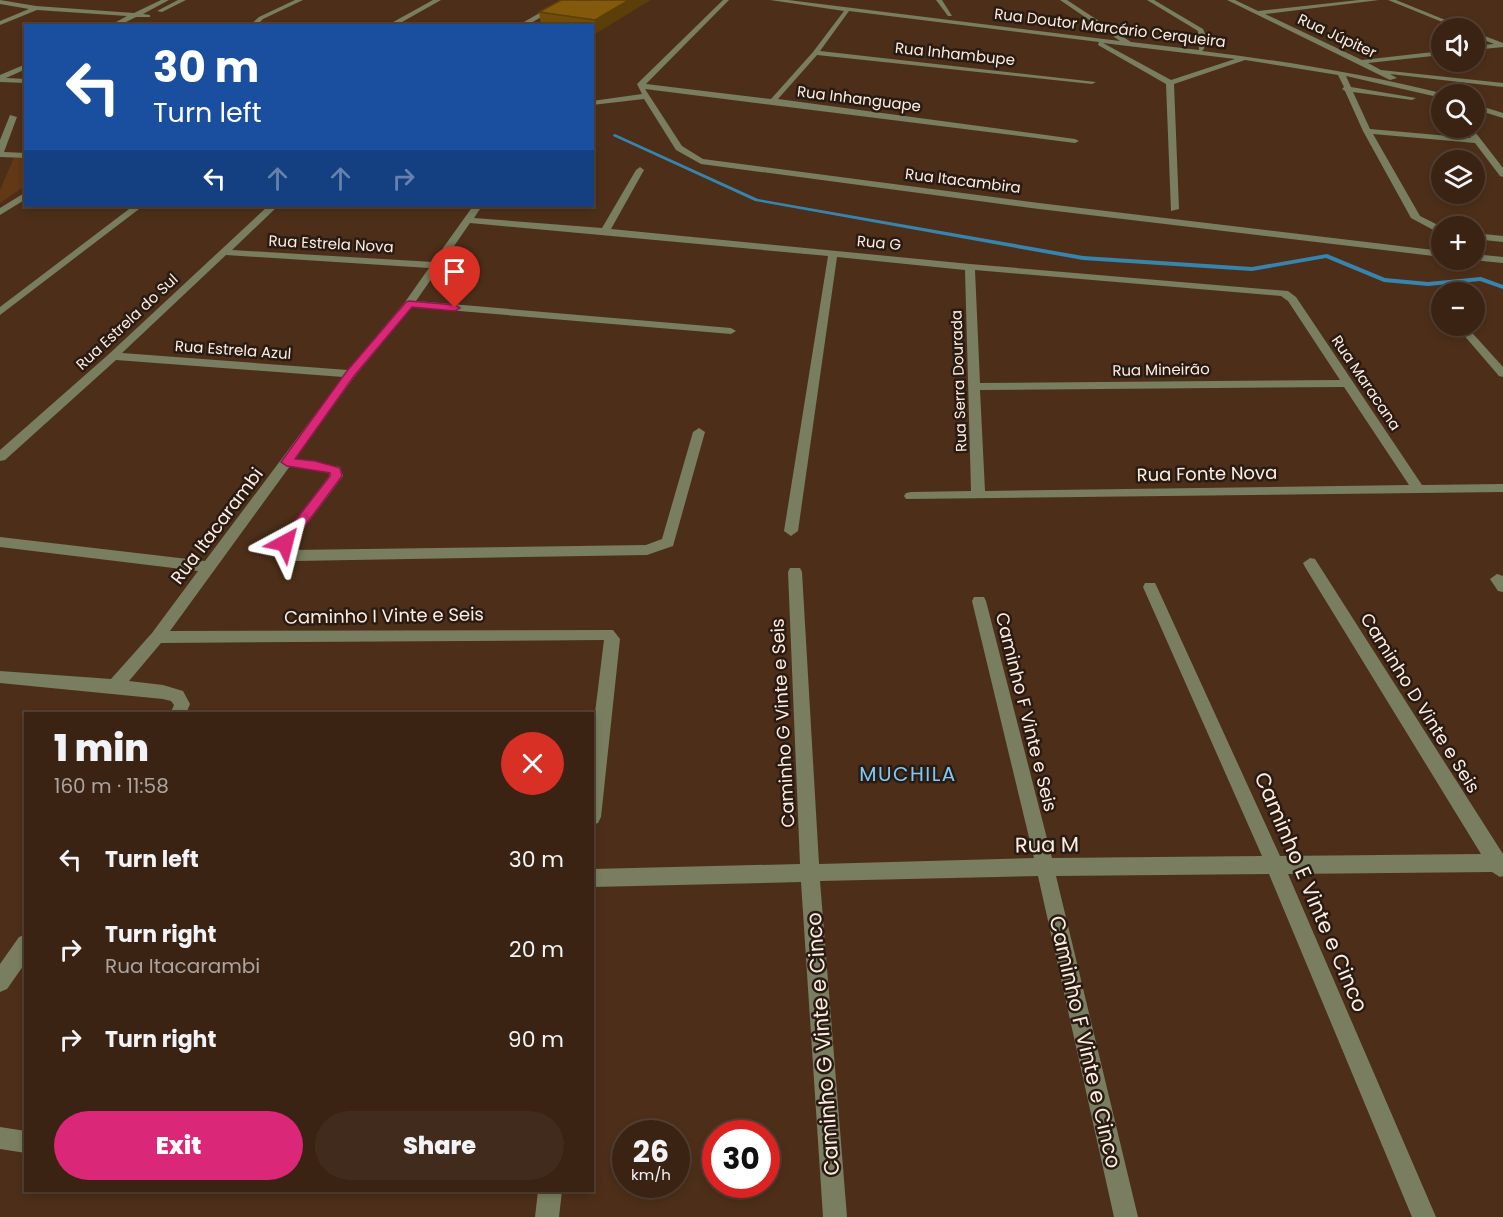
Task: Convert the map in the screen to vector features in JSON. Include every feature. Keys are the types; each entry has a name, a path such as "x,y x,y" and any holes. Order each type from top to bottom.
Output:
{"street":[{"path":"0,23 53,0"},
{"path":"116,24 166,0"},
{"path":"137,24 148,16 183,0"},
{"path":"254,24 261,18 300,0"},
{"path":"393,24 438,0"},
{"path":"524,24 567,0"},
{"path":"640,86 726,0"},
{"name":"Rua Doutor Marcário Cerqueira","path":"773,0 1094,42 1246,58 1341,73 1431,93"},
{"name":"Rua Doutor Marcário Cerqueira","path":"831,0 1122,37 1295,62 1399,81 1431,89"},
{"path":"939,0 950,15"},
{"path":"1063,0 1131,45"},
{"path":"1150,0 1201,30 1203,36 1201,49"},
{"name":"Rua Júpiter","path":"1230,0 1399,81"},
{"path":"1258,13 1376,0"},
{"path":"1394,1 1414,1"},
{"path":"1394,1 1437,18"},
{"path":"0,2 36,8 148,16"},
{"path":"772,101 815,53 848,9"},
{"path":"1485,38 1503,45"},
{"path":"1490,40 1503,39"},
{"path":"1094,42 1170,83 1246,58"},
{"path":"1485,47 1503,45"},
{"name":"Rua Inhambupe","path":"815,53 1092,82"},
{"path":"1363,62 1431,54"},
{"path":"0,79 24,67"},
{"path":"1380,71 1503,84"},
{"path":"1341,73 1346,89 1367,131 1416,218 1431,226"},
{"path":"0,79 24,81"},
{"path":"1170,83 1174,209"},
{"name":"Rua Itacambira","path":"640,86 679,148 701,161 1039,206 1431,253"},
{"name":"Rua Inhanguape","path":"640,86 1075,141"},
{"path":"1346,89 1404,96 1431,103"},
{"path":"594,103 647,96"},
{"path":"1485,107 1503,112"},
{"path":"1485,109 1503,116"},
{"path":"13,117 0,153 24,156"},
{"path":"1367,131 1478,141"},
{"path":"1476,138 1503,174"},
{"path":"605,231 640,170"},
{"path":"0,212 24,196"},
{"path":"0,312 137,207"},
{"name":"Rua Estrela do Sul","path":"0,458 272,207"},
{"name":"Rua Itacarambi","path":"115,686 157,637 351,374 409,304 476,207"},
{"name":"Rua G","path":"468,220 1287,295"},
{"path":"1485,237 1503,239"},
{"name":"Rua Estrela Nova","path":"224,252 436,265"},
{"path":"791,531 833,254"},
{"path":"1485,258 1503,260"},
{"name":"Rua Serra Dourada","path":"970,267 978,494"},
{"name":"Rua Maracana","path":"1287,295 1419,490"},
{"path":"409,304 731,331"},
{"path":"1470,336 1503,374"},
{"name":"Rua Estrela Azul","path":"113,356 351,374"},
{"name":"Rua Mineirão","path":"975,387 1347,383"},
{"path":"287,462 335,470 336,476 285,543 284,553 295,556 647,550 668,542 699,432"},
{"name":"Rua Fonte Nova","path":"911,496 1503,488"},
{"path":"0,542 209,567"},
{"name":"Caminho D Vinte e Seis","path":"1310,563 1501,866"},
{"name":"Caminho G Vinte e Seis","path":"795,572 810,872"},
{"name":"Caminho E Vinte e Cinco","path":"1150,587 1275,866 1424,1217"},
{"name":"Caminho F Vinte e Seis","path":"979,601 1045,867"},
{"name":"Caminho I Vinte e Seis","path":"157,637 603,633 610,635 594,797"},
{"path":"0,677 115,686 177,696 182,704 179,712"},
{"name":"Rua M","path":"594,878 1045,867 1501,866"},
{"name":"Caminho F Vinte e Cinco","path":"1045,867 1126,1217"},
{"name":"Caminho G Vinte e Cinco","path":"810,872 835,1217"},
{"path":"0,982 24,947"},
{"path":"0,1138 24,1142"},
{"path":"547,1217 550,1192"}],"shaded area":[{"path":"14,158 24,158 24,187 0,203 0,190"}],"building":[{"path":"561,0 629,0 595,20 539,12"}],"waterway":[{"path":"615,135 757,200 1083,258 1252,269 1327,256 1384,280 1428,284 1481,279 1503,287"}],"district":[{"name":"MUCHILA","path":"908,774"}],"route":[{"path":"285,543 336,476 335,470 287,462 351,374 409,304 455,308"}]}
